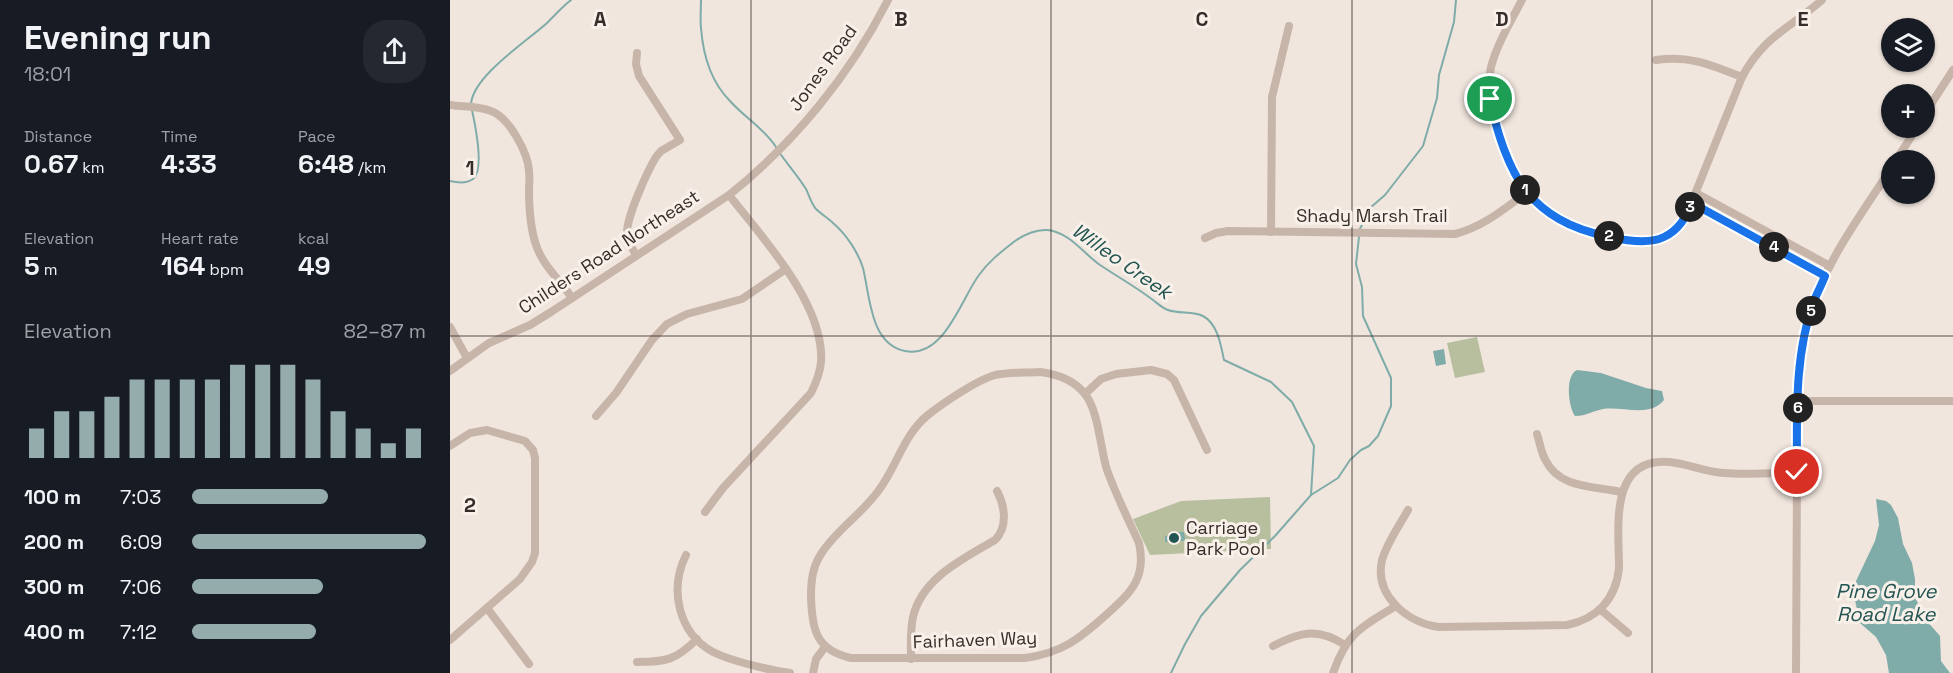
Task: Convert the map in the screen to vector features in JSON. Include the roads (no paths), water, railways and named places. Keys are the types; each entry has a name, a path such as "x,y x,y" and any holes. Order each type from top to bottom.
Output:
{"street":[{"name":"Jones Road","path":"779,150 829,93 849,65 888,0"},
{"path":"1522,0 1496,51 1491,67 1490,92 1494,117 1512,168 1527,192 1546,210 1568,224 1638,242 1656,240 1672,232 1685,219 1751,60 1764,45 1822,0"},
{"path":"1271,232 1272,97 1288,26"},
{"path":"636,255 629,244 627,234 629,218 656,157 680,140 639,75 636,64 638,53"},
{"path":"1656,60 1693,59 1742,77"},
{"path":"1935,98 1953,70"},
{"path":"452,105 491,111 502,118 516,136 525,154 530,172 530,214 536,246 547,266 572,298"},
{"name":"Childers Road Northeast","path":"450,371 489,343 541,319 729,195 779,150"},
{"path":"1796,673 1795,577 1799,401 1801,365 1807,328 1814,302 1830,266 1881,185"},
{"name":"Shady Marsh Trail","path":"1205,238 1228,231 1455,234 1483,224 1527,192"},
{"path":"1696,193 1830,266"},
{"path":"705,512 723,488 804,401 816,382 821,363 818,335 802,293 729,195"},
{"path":"1692,203 1825,276"},
{"path":"596,416 616,393 652,340 667,324 687,314 742,299 786,269"},
{"path":"450,327 467,358"},
{"path":"813,673 816,659 825,646 814,629 812,617 811,583 817,560 828,545 879,491 918,424 935,409 982,380 994,375 1050,373 1070,381 1085,394 1101,379 1108,376 1151,370 1167,374 1174,380 1207,450"},
{"name":"Fairhaven Way","path":"825,646 842,656 851,658 1025,658 1050,654 1070,645 1128,595 1138,578 1142,562 1139,543 1111,481 1093,410 1085,394"},
{"path":"1799,401 1953,401"},
{"path":"450,446 470,433 486,430 519,438 529,445 535,458 535,553 526,572 450,640"},
{"path":"1538,434 1546,461 1560,477 1575,484 1622,492"},
{"path":"1408,510 1386,550 1382,565 1384,587 1396,606 1405,615 1427,626 1439,627 1567,626 1586,620 1601,610 1612,594 1618,577 1619,506 1627,481 1636,471 1647,465 1671,462 1700,470 1724,473 1797,472"},
{"path":"911,659 913,618 922,594 938,577 1000,535 1004,515 1003,503 997,491"},
{"path":"686,555 678,575 678,598 684,620 696,639 725,657 790,673"},
{"path":"1333,673 1345,645 1361,627 1396,606"},
{"path":"487,608 529,664"},
{"path":"1601,610 1628,633"},
{"path":"1273,646 1293,635 1311,633 1335,639 1345,645"},
{"path":"637,662 665,661 674,658 685,651 696,639"}],"water":[{"path":"1444,349 1446,364 1436,366 1433,351"},
{"path":"1577,370 1601,373 1662,391 1664,400 1651,409 1611,408 1575,416 1571,405 1569,384 1573,373"},
{"name":"Pine Grove Road Lake","path":"1876,499 1886,501 1891,505 1898,518 1903,544 1912,563 1920,613 1940,636 1941,661 1950,673 1889,673 1886,655 1876,637 1860,623 1855,600 1856,581 1875,541 1879,525"},
{"name":"Carriage Park Pool","path":"1175,532 1184,532 1185,539 1165,542 1165,536 1175,534"}],"waterway":[{"path":"471,104 474,93 490,71 571,0"},
{"name":"Willeo Creek","path":"701,0 702,38 713,76 730,101 766,134 776,147"},
{"path":"1359,231 1370,208 1385,195 1423,146 1437,98 1439,75 1454,22 1456,0"},
{"path":"450,181 468,182 477,174 479,157 472,110"},
{"name":"Willeo Creek","path":"779,152 803,184 816,209 838,227 855,250 863,268 870,305 878,329 893,347 905,351 919,351 930,346 950,325 972,285 991,261 1023,236 1034,231 1048,230 1070,239 1100,265 1164,308 1203,316 1215,330 1224,360 1271,382 1292,402 1314,446 1311,495 1275,536 1240,570 1201,616 1171,673"},
{"path":"1311,495 1338,478 1350,460 1378,436 1391,406 1391,378 1363,316 1362,287 1356,264 1359,237"}],"place":[{"name":"Carriage Park Pool","path":"1174,538"}]}
